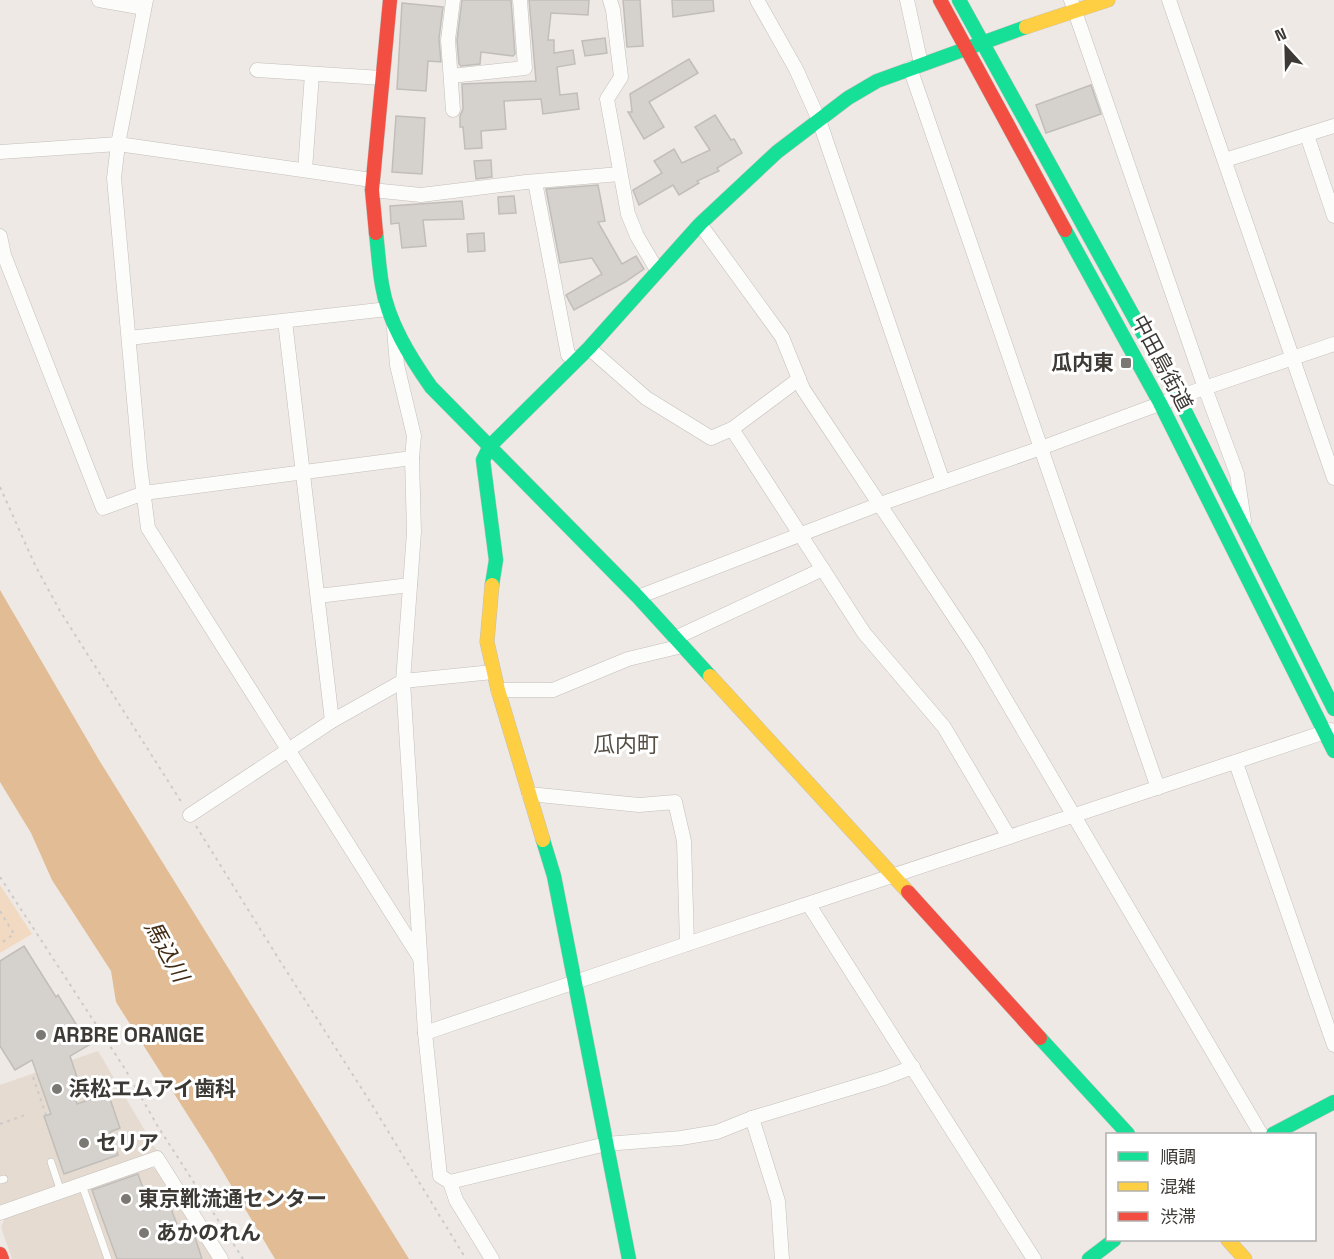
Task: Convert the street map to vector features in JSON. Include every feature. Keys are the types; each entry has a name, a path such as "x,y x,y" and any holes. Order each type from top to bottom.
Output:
{"street":[{"path":"99,0 145,4 118,144 114,178 148,528 420,958"},
{"path":"390,0 372,185 382,286 394,324 411,358 431,387 638,597 1127,1133"},
{"path":"453,0 448,40 453,110"},
{"path":"451,76 525,68 520,0"},
{"path":"610,0 614,10 621,77 607,99 620,174 628,214 637,236 657,270"},
{"path":"757,0 796,69 819,120 943,482"},
{"path":"907,0 915,66 1041,448 1158,788"},
{"name":"中田島街道","path":"940,0 1160,404 1329,731 1334,751"},
{"name":"中田島街道","path":"959,0 1178,397 1334,709"},
{"path":"629,1259 554,876 498,690 487,642 496,560 483,460 490,446 590,348 700,224 777,152 819,120 877,81 1072,5 1107,0"},
{"path":"1169,0 1334,478"},
{"path":"1072,5 1084,32 1205,388 1237,474 1246,532"},
{"path":"257,70 382,78"},
{"path":"305,170 312,74"},
{"path":"1226,160 1334,126"},
{"path":"1307,135 1334,216"},
{"path":"0,152 118,144 305,170 421,195 620,174"},
{"path":"535,182 568,355 577,360"},
{"path":"700,224 782,337 803,388 977,651 1260,1133"},
{"path":"0,236 9,266 103,508 144,494 412,458"},
{"path":"129,338 388,309"},
{"path":"285,321 332,722"},
{"path":"394,324 397,365 414,436 412,458 414,532 403,681 425,1033 440,1176 450,1182 456,1200 492,1259"},
{"path":"638,597 880,504 1178,397 1334,344"},
{"path":"590,348 646,398 711,438 732,429 799,379"},
{"path":"732,429 864,633 944,727 1009,837"},
{"path":"498,690 553,690 628,659 678,642 823,569"},
{"path":"318,596 410,585"},
{"path":"190,815 332,722 403,681 493,672"},
{"path":"425,1033 1329,731"},
{"path":"1236,763 1334,1045"},
{"path":"529,794 639,805 675,802 684,841 687,944"},
{"path":"809,905 1034,1259"},
{"path":"450,1182 606,1144 681,1138 717,1132 752,1118 913,1067"},
{"path":"1275,1133 1334,1102"},
{"path":"752,1118 778,1201 782,1259"},
{"path":"0,1213 157,1158 220,1259"},
{"path":"1089,1259 1112,1241"},
{"path":"1230,1241 1245,1259"},
{"path":"0,1254 2,1259"}],"lane":[{"path":"51,1162 61,1192"},
{"path":"81,1185 108,1259"}],"path":[{"path":"0,487 35,565 60,611 369,1100 466,1259"},
{"path":"0,877 125,1069 157,1125 243,1259"},
{"path":"0,911 14,934 0,944"},
{"path":"33,1077 46,1115"},
{"path":"38,1110 44,1108"},
{"path":"0,1124 28,1114"}],"shaded area":[{"path":"0,885 32,934 0,953"},
{"path":"98,1051 157,1151 0,1206 0,1085"},
{"path":"150,1167 156,1169 213,1259 12,1259 1,1227 5,1218"}],"water":[{"name":"馬込川","path":"0,590 99,760 409,1259 275,1259 213,1155 116,1002 111,971 52,880 31,833 0,782"}],"building":[{"path":"462,0 511,0 515,54 513,56 481,52 480,64 461,66 459,64 457,40"},
{"path":"529,0 589,0 588,15 551,13 548,40 554,40 554,53 573,50 575,64 557,67 560,95 577,93 579,109 543,114 541,99 504,101 506,129 481,131 482,148 465,149 463,127 460,127 460,116 463,109 462,84 536,81"},
{"path":"623,0 640,0 643,46 627,47"},
{"path":"672,0 713,0 714,11 673,17"},
{"path":"402,3 443,7 439,39 441,62 428,61 426,91 397,89"},
{"path":"605,38 607,53 585,56 582,41"},
{"path":"689,59 698,73 649,102 664,127 644,139 628,112 632,112 630,94"},
{"path":"1091,85 1101,114 1046,133 1036,105"},
{"path":"715,115 742,153 717,168 719,171 697,181 699,183 679,195 673,185 639,205 633,190 662,173 654,161 674,149 682,163 710,150 695,127"},
{"path":"396,116 425,118 422,174 392,172"},
{"path":"491,160 492,177 476,179 474,161"},
{"path":"598,185 605,221 598,222 622,264 636,256 644,269 574,310 566,295 602,274 592,258 560,263 546,189"},
{"path":"514,196 516,213 499,214 498,197"},
{"path":"462,201 464,219 423,220 426,246 402,248 399,223 391,224 390,206"},
{"path":"484,233 485,251 468,252 467,234"},
{"path":"24,946 89,1045 70,1056 77,1077 69,1080 77,1104 108,1093 120,1128 110,1132 118,1155 64,1174 44,1116 51,1114 32,1060 15,1070 0,1046 0,961"},
{"name":"あかのれん","path":"138,1174 144,1191 153,1188 160,1210 170,1206 181,1235 193,1231 202,1259 117,1259 92,1190"}],"traffic: fast":[{"path":"959,0 1178,397 1334,709"},
{"path":"492,585 496,560 483,460 490,446 589,348 700,224 777,152 848,98 877,81 1026,27"},
{"path":"1065,230 1160,403 1334,751"},
{"path":"376,233 382,285 389,312 408,351 431,387 638,597 710,676"},
{"path":"543,840 554,876 629,1259"},
{"path":"1040,1038 1127,1133"},
{"path":"1275,1133 1334,1102"},
{"path":"1089,1259 1113,1241"}],"traffic: slow":[{"path":"1026,27 1108,0"},
{"path":"492,585 487,642 498,690 543,840"},
{"path":"710,676 908,892"},
{"path":"1229,1241 1245,1259"}],"traffic: jam":[{"path":"376,233 372,190 390,0"},
{"path":"940,0 1065,230"},
{"path":"908,892 1040,1038"},
{"path":"0,1254 2,1259"}],"place":[{"name":"瓜内東","path":"1126,363"},
{"name":"ARBRE ORANGE","path":"41,1035"},
{"name":"浜松エムアイ歯科","path":"57,1089"},
{"name":"セリア","path":"84,1143"},
{"name":"東京靴流通センター","path":"126,1199"},
{"name":"あかのれん","path":"144,1233"}],"district":[{"name":"瓜内町","path":"626,744"}]}
